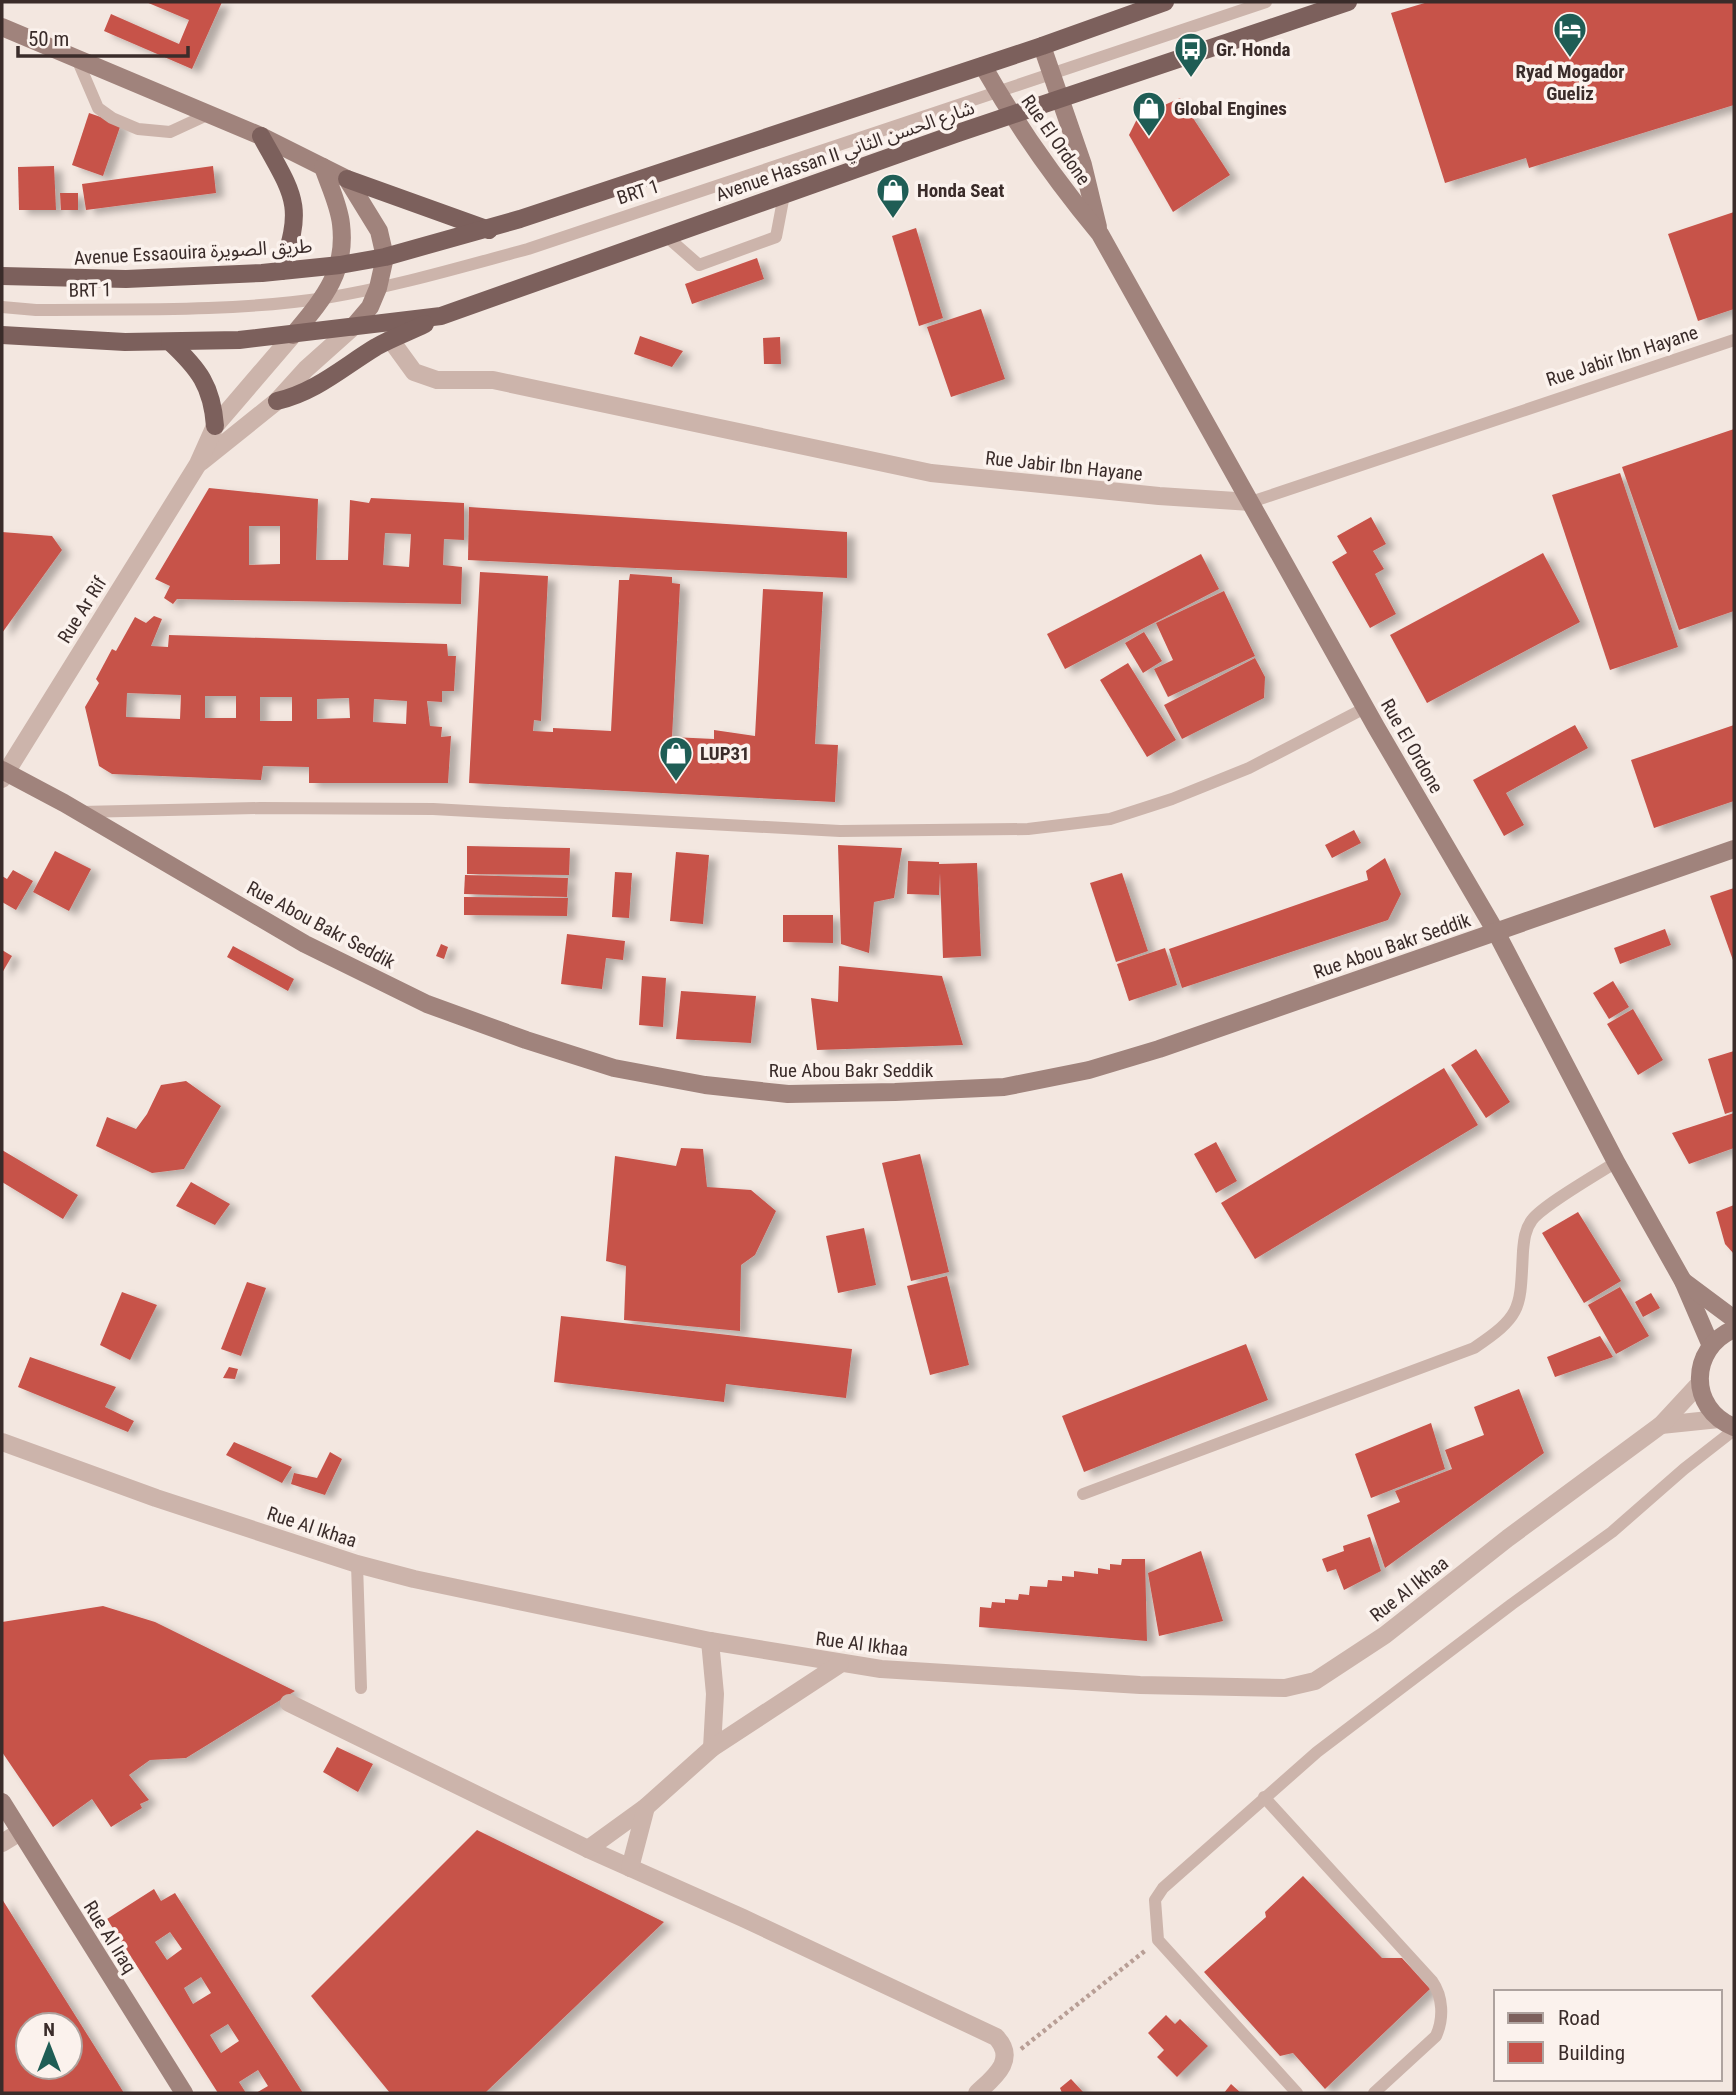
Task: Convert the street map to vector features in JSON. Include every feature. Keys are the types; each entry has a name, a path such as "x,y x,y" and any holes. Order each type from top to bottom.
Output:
{"main road":[{"name":"Avenue Hassan II شارع الحسن الثاني","path":"385,257 489,230 983,66 1165,2"},
{"name":"Avenue Hassan II شارع الحسن الثاني","path":"353,327 441,316 1011,115 1348,2"},
{"path":"261,136 288,184 295,203 295,222 281,271"},
{"path":"347,179 489,230"},
{"name":"Avenue Essaouira طريق الصويرة","path":"2,276 126,279 281,271 385,257"},
{"path":"277,401 297,397 390,339 441,316"},
{"path":"2,335 45,339 170,342 293,335 353,327"},
{"path":"170,342 202,375 211,398 215,426"}],"street":[{"path":"2,27 261,136 347,179 379,231 385,257"},
{"name":"Rue El Ordone","path":"1042,46 1083,165 1100,234"},
{"name":"Rue El Ordone","path":"983,66 1011,115 1064,190 1100,234 1365,708 1496,932 1616,1162 1683,1281 1710,1346"},
{"path":"323,167 341,222 340,265"},
{"name":"Rue Ar Rif","path":"198,464 277,401 306,369 353,327 370,307 378,288 385,257"},
{"name":"Rue Ar Rif","path":"3,773 198,464 215,426 322,298 340,265"},
{"name":"Rue Jabir Ibn Hayane","path":"390,339 414,372 437,380 493,380 932,473 1159,496 1251,502"},
{"name":"Rue Abou Bakr Seddik","path":"3,773 80,813 305,944 426,1004 526,1041 614,1068 705,1085 788,1094 895,1093 1004,1087 1088,1070 1159,1049 1734,849"},
{"name":"Rue El Ordone","path":"1683,1281 1734,1319"},
{"path":"1729,1425 1703,1400 1699,1384 1701,1364 1710,1346 1720,1336 1734,1329"},
{"name":"Rue Al Ikhaa","path":"2,1442 156,1498 357,1564 414,1579 710,1641 840,1664 930,1673 1140,1685 1285,1688 1301,1686 1333,1670 1385,1635 1508,1538 1661,1425 1699,1384"},
{"path":"1661,1425 1729,1425"},
{"path":"710,1641 715,1694 712,1748"},
{"path":"588,1849 646,1807 712,1748 840,1664"},
{"path":"289,1703 588,1849 743,1918 996,2037 1002,2043 1004,2063 1001,2070 977,2093"},
{"name":"Rue Al Iraq","path":"2,1802 184,2093"},
{"path":"630,1868 646,1807"},
{"path":"2,1843 20,1832"}],"lane":[{"name":"BRT 1","path":"2,307 36,310 263,304 322,298 378,288 528,249 1266,2"},
{"path":"77,59 98,108 138,129 170,132 209,114"},
{"path":"666,236 699,265 776,237 784,195"},
{"name":"Rue Jabir Ibn Hayane","path":"1251,502 1734,340"},
{"path":"80,813 260,808 433,809 840,831 1028,830 1110,818 1172,799 1249,768 1365,708"},
{"path":"1083,1494 1474,1348 1502,1329 1517,1312 1522,1286 1524,1237 1532,1220 1616,1162"},
{"path":"1297,2093 1157,1940 1155,1900 1163,1888 1317,1752 1612,1531 1684,1469 1729,1425"},
{"path":"357,1564 361,1688"},
{"path":"1264,1797 1432,1981 1440,1995 1440,2023 1436,2036 1374,2093"}],"path":[{"path":"1004,2063 1157,1940"}],"building":[{"path":"146,2 222,2 192,69 104,31 111,14 179,44 189,20"},
{"name":"Ryad Mogador Gueliz","path":"1428,2 1734,2 1734,105 1529,168 1526,158 1445,183 1391,13"},
{"path":"1180,98 1230,175 1173,212 1129,135 1138,117"},
{"path":"89,113 121,124 103,176 72,165"},
{"path":"54,166 56,210 19,210 18,167"},
{"path":"213,166 216,193 86,210 82,184"},
{"path":"60,193 78,193 78,210 61,210"},
{"path":"1734,212 1734,309 1698,321 1668,234"},
{"path":"916,228 943,318 919,326 892,236"},
{"path":"757,258 764,279 692,304 685,284"},
{"path":"981,309 1005,379 951,397 927,327"},
{"path":"640,336 683,351 672,367 634,354"},
{"path":"780,337 781,364 764,364 763,338"},
{"path":"1734,429 1734,611 1679,630 1622,467"},
{"path":"1620,473 1678,647 1610,670 1552,495"},
{"path":"209,488 318,499 316,560 348,560 350,500 369,503 371,498 464,503 464,540 444,539 443,565 462,567 461,604 177,599 173,604 164,598 170,586 155,579","holes":["249,526 280,526 280,564 249,565","385,533 411,534 409,567 383,565"]},
{"path":"469,507 847,532 847,578 468,560"},
{"path":"1371,517 1386,544 1373,551 1384,569 1375,574 1396,614 1370,628 1332,562 1347,553 1337,536"},
{"path":"2,532 52,536 62,550 2,633"},
{"path":"1543,553 1580,622 1427,703 1390,635"},
{"path":"1201,554 1219,589 1065,669 1047,634"},
{"path":"480,572 548,576 541,721 534,720 533,731 553,732 553,728 611,731 619,580 629,580 630,574 672,577 672,583 680,584 672,737 714,739 714,730 755,736 763,589 823,592 815,744 838,745 835,802 469,783"},
{"path":"1224,591 1255,656 1168,697 1154,669 1173,660 1156,623"},
{"path":"154,616 162,619 151,646 168,647 169,635 447,644 448,656 456,656 454,691 442,691 442,702 427,701 430,726 442,727 441,737 451,736 448,783 309,783 309,767 263,766 261,780 112,774 99,766 85,707 99,683 96,679 112,649 116,651 135,617 146,623","holes":["127,693 181,695 180,719 126,717","205,696 236,696 236,718 205,718","260,697 292,697 292,721 260,721","349,698 350,718 317,719 317,699","374,699 407,701 406,724 373,722"]},
{"path":"1144,632 1162,661 1143,673 1125,643"},
{"path":"1255,658 1265,677 1264,698 1182,739 1164,705"},
{"path":"1128,663 1176,740 1147,757 1100,680"},
{"path":"1575,725 1588,748 1506,793 1524,825 1504,836 1473,780"},
{"path":"1734,725 1734,801 1654,828 1631,760"},
{"path":"1354,830 1361,843 1332,858 1325,845"},
{"path":"838,845 902,848 894,898 874,902 869,953 841,944"},
{"path":"467,846 570,848 569,875 467,874"},
{"path":"55,851 91,869 69,911 33,892"},
{"path":"676,852 709,855 703,924 670,921"},
{"path":"1385,858 1401,894 1388,920 1182,988 1169,949 1368,880 1366,871"},
{"path":"908,861 939,864 977,863 981,956 943,958 940,873 939,895 907,894"},
{"path":"13,870 33,881 16,910 2,902 2,876 7,879"},
{"path":"615,872 632,873 629,918 612,917"},
{"path":"1122,873 1148,951 1116,962 1090,883"},
{"path":"465,875 568,878 567,897 464,894"},
{"path":"1734,888 1734,963 1710,896"},
{"path":"464,897 568,898 567,916 464,915"},
{"path":"783,915 833,915 833,943 783,942"},
{"path":"1665,929 1671,945 1620,964 1614,948"},
{"path":"567,934 625,941 623,960 606,958 602,989 561,984"},
{"path":"441,944 448,947 444,959 436,956"},
{"path":"233,946 294,979 288,991 227,957"},
{"path":"1165,948 1177,985 1129,1001 1117,964"},
{"path":"2,950 12,956 2,973"},
{"path":"839,966 942,976 963,1045 817,1050 811,998 838,1002"},
{"path":"642,976 666,978 663,1027 639,1025"},
{"path":"1613,981 1629,1007 1609,1019 1593,993"},
{"path":"681,991 756,996 751,1043 676,1039"},
{"path":"1633,1009 1663,1060 1638,1075 1607,1024"},
{"path":"1476,1049 1510,1102 1486,1118 1451,1065"},
{"path":"1734,1051 1734,1111 1725,1114 1708,1059"},
{"path":"1444,1068 1478,1125 1255,1259 1221,1203"},
{"path":"186,1081 221,1106 184,1169 152,1173 96,1146 107,1117 136,1129 147,1114 161,1085"},
{"path":"1734,1113 1734,1148 1689,1164 1672,1133"},
{"path":"1216,1142 1237,1181 1216,1193 1194,1154"},
{"path":"681,1148 703,1149 707,1187 751,1190 776,1211 755,1255 741,1265 740,1331 624,1320 626,1266 606,1261 615,1156 676,1166"},
{"path":"2,1150 78,1195 63,1219 2,1182"},
{"path":"920,1154 949,1272 911,1281 882,1163"},
{"path":"191,1182 230,1204 215,1225 176,1206"},
{"path":"1734,1205 1734,1254 1725,1244 1716,1212"},
{"path":"1578,1212 1621,1281 1584,1303 1542,1233"},
{"path":"864,1228 876,1285 838,1293 826,1236"},
{"path":"947,1276 969,1365 930,1375 907,1286"},
{"path":"247,1282 266,1288 241,1356 221,1349"},
{"path":"1620,1287 1649,1336 1616,1354 1588,1305"},
{"path":"122,1292 157,1305 130,1360 100,1345"},
{"path":"1651,1293 1660,1308 1643,1317 1635,1302"},
{"path":"561,1316 852,1349 846,1398 726,1384 724,1402 554,1382"},
{"path":"1600,1336 1613,1357 1555,1377 1547,1357"},
{"path":"1246,1344 1268,1400 1084,1472 1062,1416"},
{"path":"30,1357 116,1387 105,1407 134,1421 128,1432 18,1387"},
{"path":"229,1367 238,1369 235,1379 223,1378"},
{"path":"1519,1389 1544,1453 1385,1568 1367,1515 1400,1502 1395,1491 1452,1469 1445,1450 1484,1435 1474,1407"},
{"path":"1431,1423 1445,1469 1371,1498 1355,1454"},
{"path":"234,1442 292,1467 282,1483 226,1455"},
{"path":"330,1452 342,1459 325,1495 291,1484 294,1473 317,1478"},
{"path":"1370,1537 1381,1571 1344,1590 1336,1569 1327,1572 1322,1559 1344,1551 1343,1546"},
{"path":"1201,1551 1223,1621 1159,1636 1148,1573"},
{"path":"1122,1559 1145,1559 1147,1641 979,1627 980,1607 991,1608 992,1602 1005,1603 1005,1599 1018,1600 1019,1594 1029,1595 1030,1586 1047,1587 1048,1580 1062,1581 1062,1576 1074,1577 1074,1571 1098,1574 1098,1568 1110,1570 1110,1564 1121,1565"},
{"path":"103,1606 155,1622 295,1691 186,1758 150,1760 129,1775 149,1800 140,1804 142,1808 111,1827 92,1799 53,1827 2,1752 2,1622"},
{"path":"337,1747 373,1764 358,1792 323,1772"},
{"path":"477,1830 664,1922 485,2093 390,2093 311,1996"},
{"path":"1303,1876 1382,1958 1402,1958 1430,1989 1325,2089 1293,2053 1280,2056 1204,1972 1266,1917 1265,1912"},
{"path":"154,1889 161,1901 175,1893 303,2093 256,2093 268,2086 258,2070 239,2082 246,2093 218,2093 107,1919","holes":["170,1932 182,1949 167,1960 155,1942","201,1977 211,1993 193,2004 184,1988","228,2024 239,2041 221,2053 210,2035"]},
{"path":"2,1899 72,2011 14,2011 14,2081 84,2081 84,2029 124,2093 2,2093"},
{"path":"1166,2015 1175,2024 1180,2019 1208,2046 1177,2077 1157,2057 1164,2050 1148,2033"},
{"path":"1071,2079 1084,2093 1062,2093 1060,2088"},
{"path":"1231,2084 1241,2093 1224,2093"}],"place":[{"name":"Ryad Mogador Gueliz","path":"1570,59"},
{"name":"Gr. Honda","path":"1191,79"},
{"name":"Global Engines","path":"1149,138"},
{"name":"Honda Seat","path":"893,220"},
{"name":"LUP31","path":"676,783"}]}
